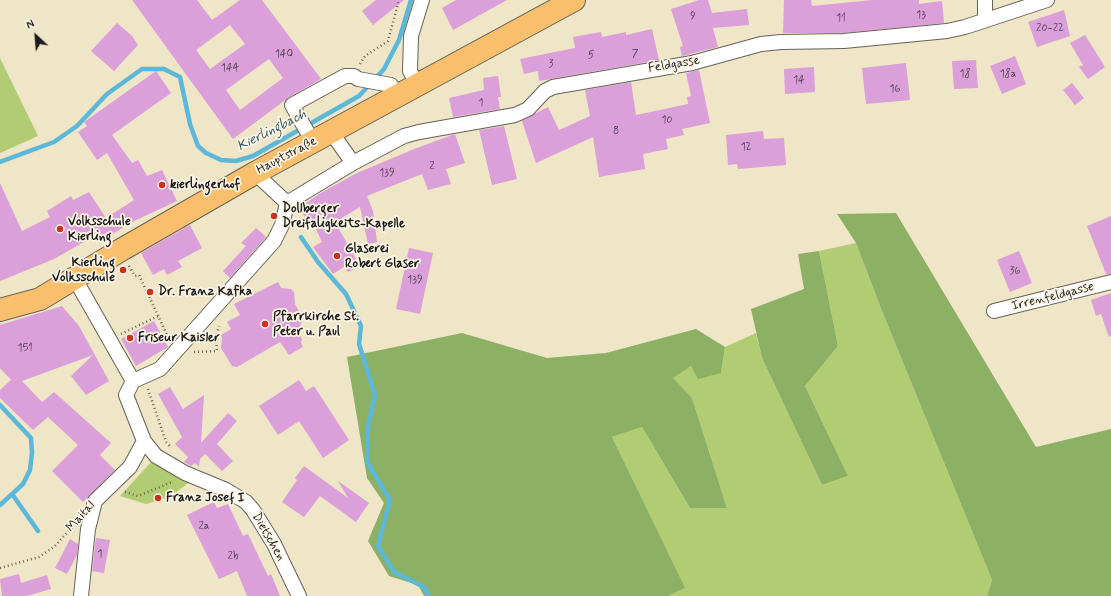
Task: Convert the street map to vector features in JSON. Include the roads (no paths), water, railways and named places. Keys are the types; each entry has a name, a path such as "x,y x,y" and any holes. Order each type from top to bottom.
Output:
{"main road":[{"name":"Hauptstraße","path":"0,310 40,299 121,250 255,173 389,90 417,84 574,0"}],"street":[{"path":"417,84 410,71 411,36 422,0"},
{"path":"985,0 985,20"},
{"name":"Feldgasse","path":"353,163 412,134 522,113 545,91 553,87 692,63 761,44 781,42 844,41 947,31 1046,0"},
{"path":"75,279 133,381 160,369 274,241 282,225 287,203 353,163 317,135 292,106 345,76 356,77 389,90"},
{"path":"255,173 287,203"},
{"name":"Irrenfeldgasse","path":"994,311 1111,282"},
{"name":"Dietschen","path":"133,381 126,395 144,441 156,456 185,473 226,490 246,502 254,510 274,544 299,596"},
{"name":"Maital","path":"83,594 88,529 95,501 130,467 144,441"}],"waterway":[{"name":"Kierlingbach","path":"0,162 54,142 77,126 107,94 142,69 164,69 180,77 190,124 198,146 206,153 221,160 236,161 253,156 359,96 384,69 399,40 411,0"},
{"path":"301,237 318,262 346,294 361,326 359,344 375,395 368,426 367,462 390,500 378,546 394,572 424,587 429,596"},
{"name":"Kierlingbach","path":"0,405 31,438 32,453 30,470 23,484 0,505"},
{"path":"12,494 38,531"}],"place":[{"name":"kierlingerhof","path":"162,185"},
{"name":"Dollberger Dreifaligkeits-Kapelle","path":"274,216"},
{"name":"Volksschule Kierling","path":"60,229"},
{"name":"Glaserei Robert Glaser","path":"337,256"},
{"name":"Kierling Volksschule","path":"123,270"},
{"name":"Dr. Franz Kafka","path":"150,292"},
{"name":"Pfarrkirche St. Peter u. Paul","path":"265,324"},
{"name":"Friseur Kaisler","path":"130,338"},
{"name":"Franz Josef I","path":"158,498"}]}
